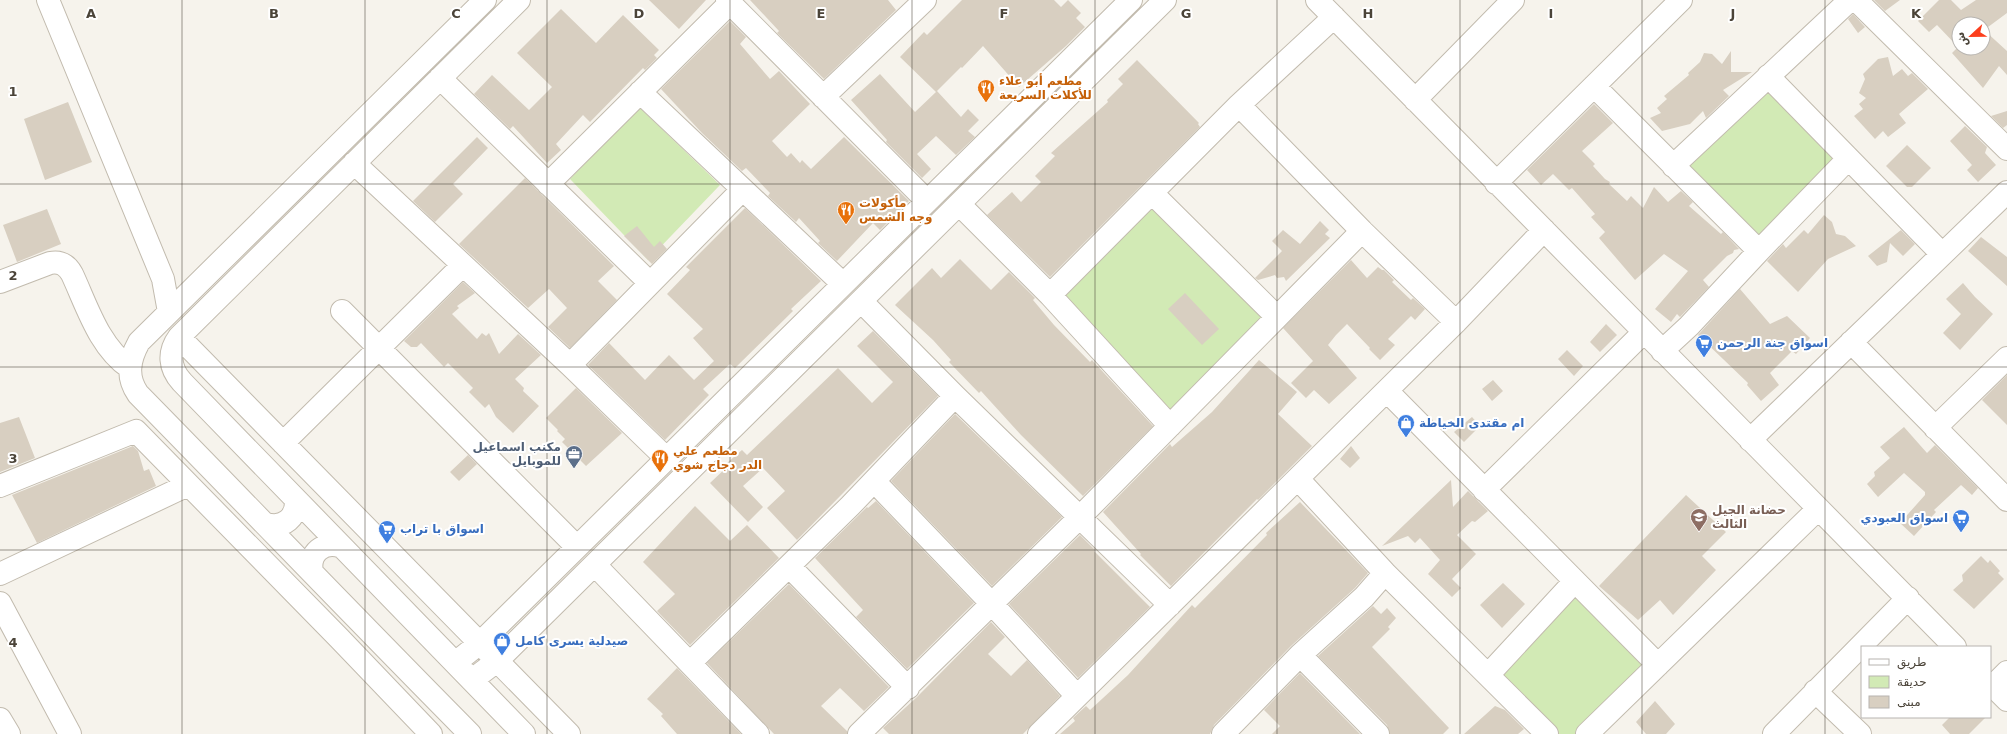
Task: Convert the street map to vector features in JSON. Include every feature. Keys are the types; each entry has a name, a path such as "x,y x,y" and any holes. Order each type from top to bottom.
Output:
{"street":[{"path":"48,0 164,279 169,312"},
{"path":"470,734 357,620 266,524 138,394 132,385 130,368 131,359 139,342 485,0"},
{"path":"519,0 179,337 172,351 172,368 176,376 524,734"},
{"path":"472,680 497,661 595,565 1165,0"},
{"path":"1317,0 1954,646"},
{"path":"1496,183 1681,0"},
{"path":"1673,166 1850,0"},
{"path":"1856,0 2007,149"},
{"path":"548,184 729,1 927,201"},
{"path":"1415,100 1511,1"},
{"path":"823,97 917,3"},
{"path":"455,663 480,644 1062,68 1092,38 1120,4"},
{"path":"1050,295 1239,105 1334,17"},
{"path":"1092,38 1099,49 1110,53"},
{"path":"1062,68 1074,72 1080,84"},
{"path":"1768,76 1942,254"},
{"path":"440,78 650,284"},
{"path":"1594,86 1759,251"},
{"path":"640,92 843,284"},
{"path":"1239,105 1362,231 1456,322"},
{"path":"1662,350 1689,326 1848,159"},
{"path":"354,163 570,365 667,459"},
{"path":"570,365 742,190"},
{"path":"1750,440 2007,192"},
{"path":"1152,193 1278,317"},
{"path":"958,204 1050,295 1170,426"},
{"path":"1038,734 1387,391 1456,322 1544,230"},
{"path":"859,734 908,688 1080,517 1362,231"},
{"path":"0,282 50,263 60,263 65,265 72,274 105,343 116,357 130,368"},
{"path":"283,443 380,349 463,265"},
{"path":"860,301 955,396 1170,605"},
{"path":"342,311 577,547"},
{"path":"1484,490 1644,332"},
{"path":"179,337 569,734"},
{"path":"1851,342 2007,500"},
{"path":"1935,428 2007,358"},
{"path":"1387,391 1658,665"},
{"path":"690,663 874,481 955,396"},
{"path":"0,486 136,431 339,638 420,731"},
{"path":"1298,479 1385,574 1547,734"},
{"path":"874,481 992,604 1077,696"},
{"path":"0,574 188,485"},
{"path":"266,524 278,525 288,520 295,511 296,500"},
{"path":"1587,734 1818,508"},
{"path":"312,572 311,561 321,547 331,544 342,547"},
{"path":"377,582 400,562"},
{"path":"595,565 758,734"},
{"path":"789,566 908,688"},
{"path":"1223,734 1300,655 1364,597 1385,574"},
{"path":"1488,675 1575,581"},
{"path":"1774,734 1908,598"},
{"path":"0,603 70,734"},
{"path":"339,638 357,620"},
{"path":"1300,655 1378,734"},
{"path":"1816,691 1860,734"},
{"path":"0,719 9,734"}],"green space":[{"path":"1769,87 1840,159 1759,241 1684,167"},
{"path":"639,107 720,185 648,260 570,179"},
{"path":"1155,203 1268,318 1170,415 1056,301"},
{"path":"1575,593 1646,663 1576,734 1558,734 1499,676"}],"building":[{"path":"649,0 706,0 679,29"},
{"path":"750,0 888,0 896,10 824,79 777,33 779,31"},
{"path":"962,0 1054,0 1061,7 1068,0 1081,13 1076,18 1085,27 1066,46 1019,87 983,46 937,91 961,117 968,109 979,120 968,131 975,137 956,155 936,136 917,154 931,169 922,178 886,142 887,140 851,100 880,74 915,112 936,92 900,57 924,32 927,35"},
{"path":"1874,0 1900,0 1885,11"},
{"path":"1939,0 1951,0 1961,10 1976,0 2007,0 2007,13 1991,25 1991,16 1951,16 1951,40 1937,25 1929,32 1918,21"},
{"path":"561,9 596,43 623,15 659,50 654,55 657,58 645,70 643,68 590,122 583,115 556,144 561,150 547,163 513,126 510,129 474,94 492,75 529,110 552,87 517,53"},
{"path":"1853,14 1865,27 1858,33 1848,19"},
{"path":"730,21 746,37 740,44 770,79 779,71 810,104 772,141 787,157 791,153 800,163 802,160 811,169 844,137 909,201 880,230 873,223 837,261 818,243 820,241 799,218 796,222 768,196 770,193 746,168 742,171 702,133 661,89"},
{"path":"1991,36 2007,51 2007,75 1999,66 1983,88 1955,56 1991,56"},
{"path":"1731,51 1731,72 1752,72 1723,90 1729,96 1706,118 1703,111 1690,124 1662,131 1650,118 1661,113 1657,108 1667,99 1664,96 1689,75 1688,73 1700,62 1704,53 1712,54 1722,64"},
{"path":"1888,57 1893,76 1902,69 1908,76 1912,73 1928,89 1899,114 1906,123 1888,137 1883,131 1875,139 1854,116 1863,109 1859,104 1866,98 1859,93 1865,79 1863,74 1878,59"},
{"path":"1137,60 1199,123 1198,124 1200,127 1050,277 987,215 1012,192 1021,202 1041,182 1035,176 1055,156 1051,153 1108,102 1107,100 1123,84 1118,79"},
{"path":"68,102 92,162 45,180 24,119"},
{"path":"1594,104 1613,123 1582,151 1595,164 1593,166 1605,179 1610,182 1609,184 1627,201 1631,196 1643,208 1654,187 1668,202 1681,191 1693,202 1689,206 1721,234 1723,232 1739,249 1734,250 1733,253 1727,256 1703,280 1709,287 1680,317 1677,314 1671,322 1655,309 1688,271 1664,254 1635,280 1599,238 1605,232 1591,217 1595,214 1572,188 1569,190 1553,174 1541,185 1527,170"},
{"path":"2007,111 2007,125 2003,128 1991,116"},
{"path":"1965,126 1987,147 1985,153 1996,165 1978,182 1967,170 1972,165 1950,141"},
{"path":"477,137 488,148 453,184 463,194 435,222 413,201"},
{"path":"1907,145 1931,168 1912,187 1907,187 1886,166"},
{"path":"525,178 614,266 598,281 617,300 570,348 548,327 567,308 549,289 528,308 459,244"},
{"path":"745,208 821,281 791,309 793,311 735,368 730,364 703,389 709,395 665,440 588,365 609,343 645,380 669,355 694,380 714,361 693,338 703,329 667,294 690,270 686,267"},
{"path":"47,209 61,244 17,262 3,225"},
{"path":"1824,215 1832,222 1836,234 1845,236 1856,246 1828,259 1798,292 1767,261 1783,244 1786,248 1804,230 1808,234"},
{"path":"1320,221 1329,230 1325,234 1330,238 1286,281 1284,277 1277,278 1275,275 1258,280 1255,278 1282,251 1272,241 1283,230 1300,244"},
{"path":"637,226 654,247 660,241 667,249 652,264 624,236"},
{"path":"1901,230 1915,244 1903,256 1890,243 1887,262 1877,266 1868,256"},
{"path":"1981,237 2007,257 2007,286 1968,251"},
{"path":"960,259 991,290 1009,272 1035,298 1033,300 1054,325 1090,362 1092,360 1153,426 1083,496 1021,435 981,391 979,393 949,362 951,360 933,340 895,305 932,268 941,278"},
{"path":"1351,260 1367,278 1378,267 1384,270 1394,280 1392,282 1411,300 1413,298 1425,309 1415,320 1411,316 1388,339 1395,345 1380,360 1347,324 1328,345 1357,378 1329,404 1314,390 1306,398 1291,383 1313,361 1283,328"},
{"path":"463,282 475,293 457,306 459,308 452,314 477,339 482,333 486,336 489,333 499,354 518,334 541,355 515,379 524,388 523,391 539,406 513,433 496,417 489,404 485,408 469,392 473,388 448,363 444,367 421,343 417,347 411,347 404,341"},
{"path":"1963,283 1993,314 1960,350 1943,333 1961,314 1946,299"},
{"path":"1740,289 1770,324 1787,316 1810,338 1796,354 1792,351 1770,373 1779,385 1761,401 1747,385 1748,383 1698,335"},
{"path":"1185,293 1219,329 1202,345 1168,309"},
{"path":"1606,324 1617,335 1600,352 1590,342"},
{"path":"873,331 938,396 797,540 767,508 785,491 763,468 743,486 763,507 748,522 710,483 729,465 727,463 742,450 747,455 838,368 872,403 893,382 857,346"},
{"path":"1567,350 1583,366 1574,376 1558,359"},
{"path":"1259,360 1297,392 1278,414 1312,446 1171,586 1140,555 1141,554 1103,512 1170,444 1172,447 1212,412"},
{"path":"2007,375 2007,425 1982,400"},
{"path":"1493,380 1503,391 1492,401 1482,389"},
{"path":"576,388 622,433 586,466 562,442 565,439 546,418"},
{"path":"955,414 1062,517 992,586 891,481"},
{"path":"19,417 35,458 0,472 0,423"},
{"path":"1472,417 1480,426 1464,442 1454,432"},
{"path":"1904,427 1927,453 1935,445 1978,488 1972,495 1961,485 1934,510 1936,512 1914,536 1900,523 1925,495 1925,492 1904,473 1878,497 1867,484 1875,476 1874,472 1890,458 1880,447"},
{"path":"133,446 138,451 144,471 149,469 156,486 37,543 12,495"},
{"path":"1351,446 1360,458 1350,468 1340,459"},
{"path":"468,455 477,464 459,481 450,472"},
{"path":"1451,480 1453,507 1468,491 1488,511 1475,522 1472,521 1457,535 1476,554 1452,579 1461,588 1452,597 1428,574 1440,560 1420,538 1415,543 1408,536 1382,546"},
{"path":"1686,495 1726,532 1702,556 1716,570 1673,615 1660,600 1638,620 1599,586"},
{"path":"876,501 974,603 907,669 856,617 863,610 815,558 867,507 868,508"},
{"path":"1300,502 1368,573 1355,588 1291,646 1214,725 1210,734 1060,734 1075,721 1073,718 1086,706 1090,710 1128,675 1192,605 1195,608 1267,535 1266,533"},
{"path":"695,506 730,541 747,525 779,558 690,645 657,611 675,594 643,562"},
{"path":"1080,535 1150,607 1078,678 1009,604"},
{"path":"1981,556 1988,563 1990,560 2000,571 1998,573 2004,579 1974,609 1953,590 1963,581 1962,575"},
{"path":"1503,583 1525,604 1502,628 1480,605"},
{"path":"789,584 889,687 864,711 840,688 821,706 847,731 847,734 774,734 707,663"},
{"path":"1373,606 1381,614 1387,608 1396,618 1388,627 1390,629 1372,647 1449,728 1443,734 1390,734 1387,725 1318,656"},
{"path":"991,622 1005,637 988,654 1011,676 1027,660 1060,696 1023,734 889,734 883,728 917,697"},
{"path":"677,668 741,734 677,734 661,716 663,714 647,699"},
{"path":"1300,673 1360,734 1272,734 1280,726 1264,710"},
{"path":"1655,701 1675,724 1666,734 1646,734 1636,722"},
{"path":"1495,706 1505,710 1524,729 1518,734 1464,734"},
{"path":"1949,718 1985,718 1969,734 1950,734 1942,725"}],"place":[{"name":"مطعم أبو علاء للأكلات السريعة","path":"986,103"},
{"name":"مأكولات وجه الشمس","path":"846,225"},
{"name":"اسواق جنة الرحمن","path":"1704,358"},
{"name":"ام مقتدى الخياطة","path":"1406,438"},
{"name":"مكنب اسماعيل للموبايل","path":"574,469"},
{"name":"مطعم علي الدر دجاج شوي","path":"660,473"},
{"name":"حضانة الجيل الثالث","path":"1699,532"},
{"name":"اسواق العبودي","path":"1961,533"},
{"name":"اسواق با تراب","path":"387,544"},
{"name":"صيدلية يسرى كامل","path":"502,656"}]}
